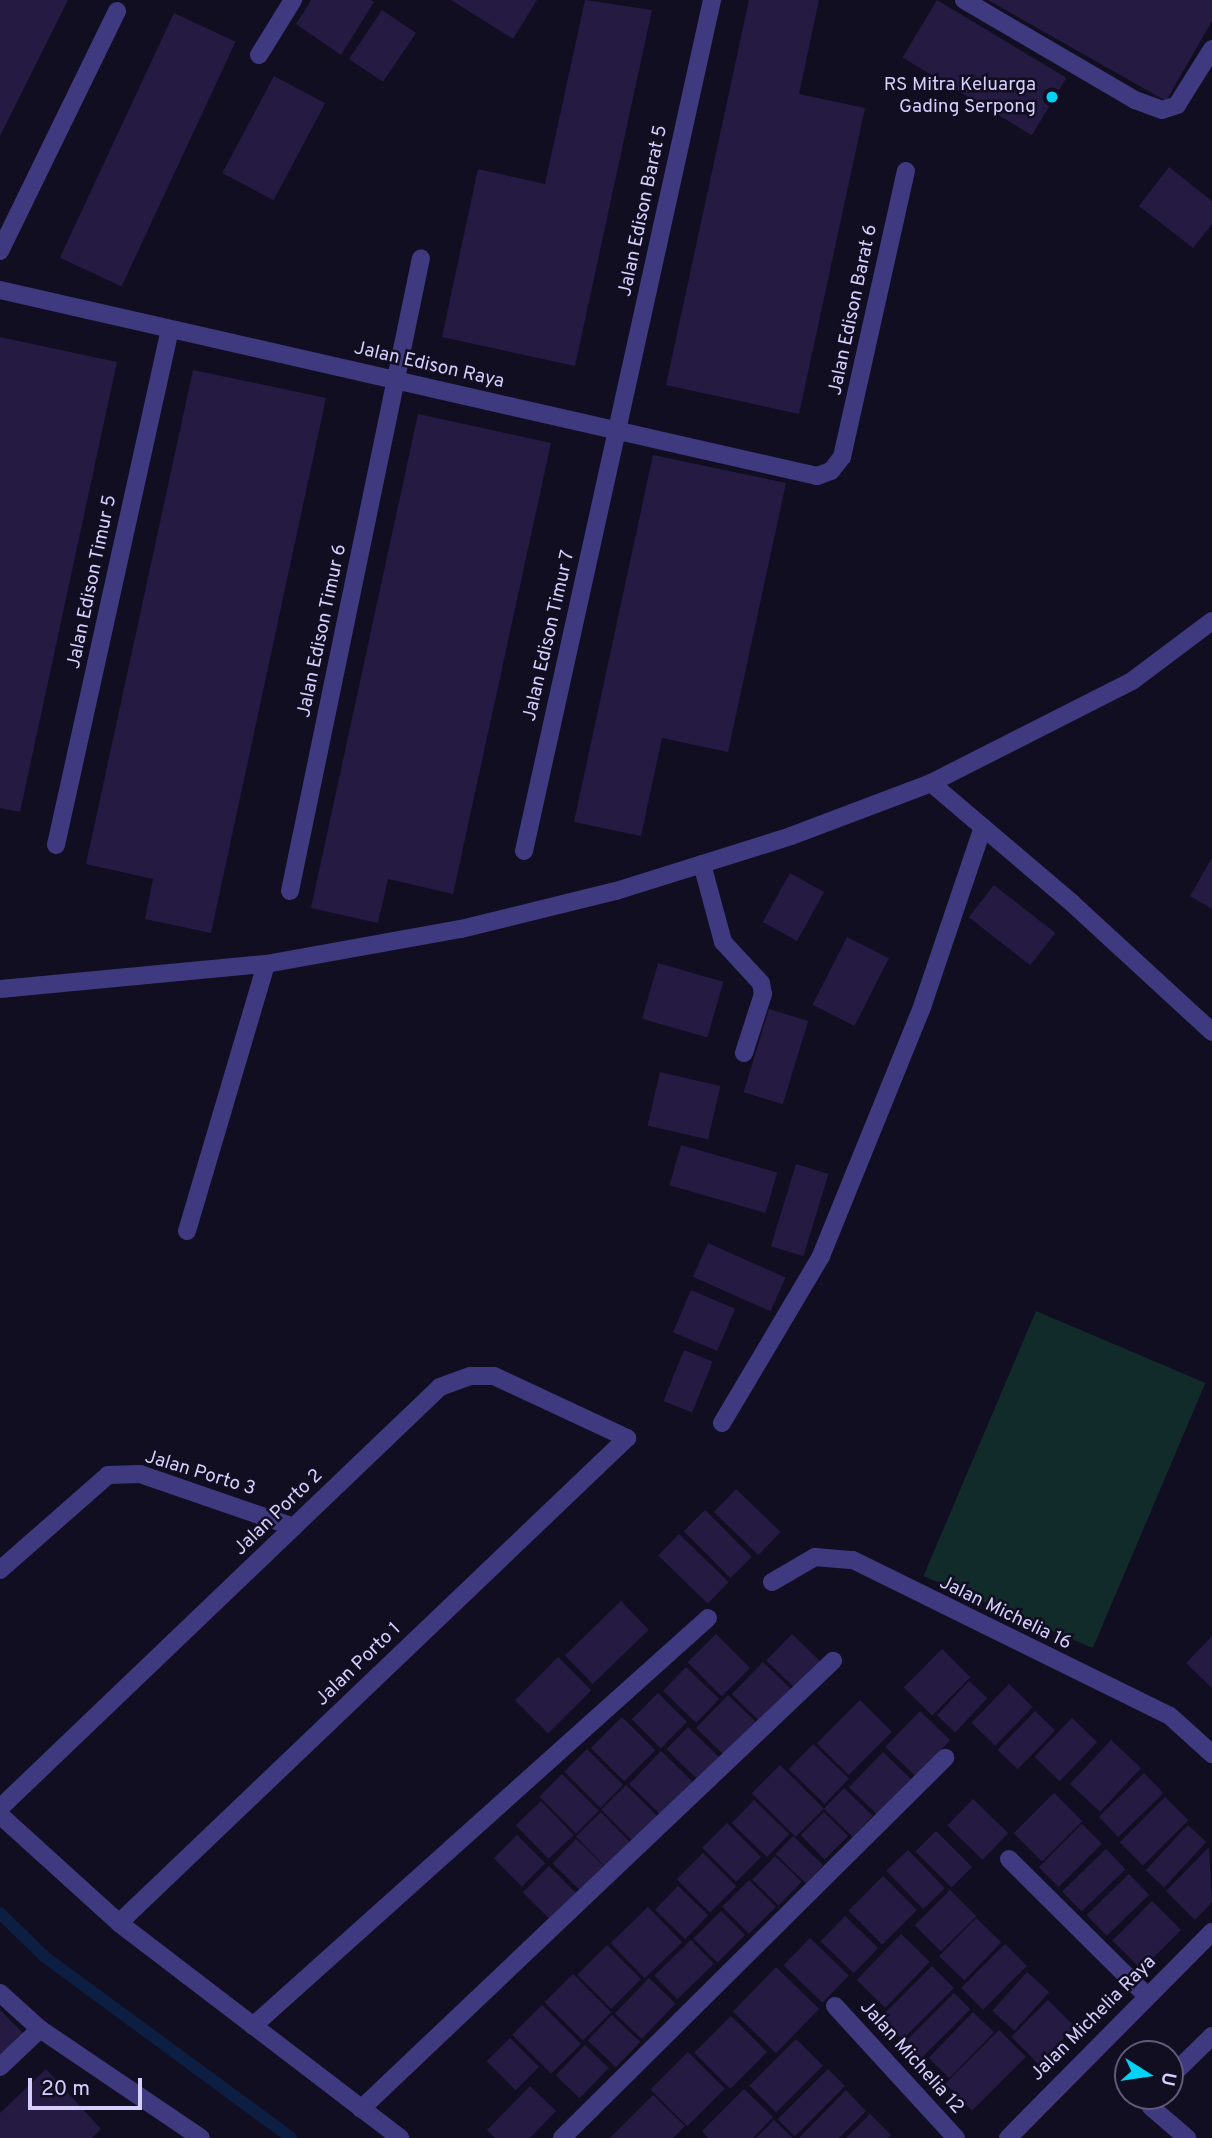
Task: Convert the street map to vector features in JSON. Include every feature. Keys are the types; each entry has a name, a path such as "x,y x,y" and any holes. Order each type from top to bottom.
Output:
{"street":[{"path":"260,55 293,0"},
{"name":"Jalan Edison Barat 5","path":"617,431 712,0"},
{"path":"964,0 1135,100 1162,110 1177,105 1212,49"},
{"path":"0,251 117,11"},
{"name":"Jalan Edison Barat 6","path":"842,457 906,171"},
{"name":"Jalan Edison Timur 6","path":"290,891 421,258"},
{"name":"Jalan Edison Raya","path":"0,290 817,476 831,471 842,457"},
{"name":"Jalan Edison Timur 5","path":"56,845 170,329"},
{"name":"Jalan Edison Timur 7","path":"524,851 617,431"},
{"path":"0,989 266,964 461,929 702,864 791,836 931,783 1132,681 1212,621"},
{"path":"931,783 984,827 1212,1032"},
{"path":"722,1423 821,1256 922,1007 984,827"},
{"path":"702,864 723,943 761,984 763,994 744,1053"},
{"path":"187,1231 266,964"},
{"name":"Jalan Porto 2","path":"0,1808 440,1387 470,1376 494,1377 627,1438"},
{"name":"Jalan Porto 1","path":"120,1923 627,1438"},
{"name":"Jalan Porto 3","path":"0,1570 108,1475 139,1474 294,1527"},
{"name":"Jalan Michelia 16","path":"772,1582 815,1557 853,1560 1170,1716 1212,1754"},
{"path":"253,2026 708,1618"},
{"path":"361,2109 833,1661"},
{"path":"562,2138 945,1758"},
{"path":"0,1815 120,1923 400,2138"},
{"path":"1009,1859 1146,1995"},
{"name":"Jalan Michelia Raya","path":"1008,2138 1212,1931"},
{"path":"0,1993 40,2029 199,2137"},
{"name":"Jalan Michelia 12","path":"835,2006 956,2138"},
{"path":"0,2067 40,2029"},
{"path":"1184,2063 1212,2036"},
{"path":"1154,2110 1187,2138"}],"green space":[{"path":"1036,1311 1205,1383 1093,1648 923,1576"}],"building":[{"path":"0,0 68,0 0,136"},
{"path":"311,0 374,2 341,55 296,24"},
{"path":"451,0 537,0 513,39"},
{"path":"585,0 652,10 575,366 442,337 478,169 545,184"},
{"path":"749,0 819,0 799,94 865,108 799,414 666,385"},
{"path":"937,0 1066,78 1032,135 902,57"},
{"path":"988,0 1212,0 1212,21 1166,101"},
{"path":"382,10 416,33 383,82 349,59"},
{"path":"174,13 236,42 122,286 60,258"},
{"path":"274,76 325,103 274,200 222,173"},
{"path":"1169,167 1212,201 1212,224 1193,248 1139,206"},
{"path":"0,337 117,362 20,812 0,808"},
{"path":"193,370 326,398 211,933 145,919 153,879 86,864"},
{"path":"418,414 551,443 453,894 388,879 378,923 311,908"},
{"path":"653,455 786,483 728,752 662,738 641,836 574,822"},
{"path":"1212,858 1212,909 1190,896"},
{"path":"790,873 824,892 797,941 763,922"},
{"path":"994,885 1055,933 1030,965 969,917"},
{"path":"847,937 889,958 854,1026 812,1005"},
{"path":"658,963 723,982 707,1037 642,1019"},
{"path":"769,1009 808,1021 783,1104 744,1092"},
{"path":"660,1072 720,1086 708,1140 648,1126"},
{"path":"681,1145 777,1173 766,1213 669,1185"},
{"path":"796,1164 829,1174 803,1256 771,1246"},
{"path":"708,1243 786,1278 771,1311 693,1277"},
{"path":"691,1290 735,1309 717,1351 673,1332"},
{"path":"684,1350 713,1362 692,1413 663,1401"},
{"path":"736,1489 781,1532 758,1555 714,1512"},
{"path":"705,1510 752,1557 730,1578 684,1531"},
{"path":"679,1534 729,1582 708,1604 658,1556"},
{"path":"621,1601 649,1630 593,1684 565,1655"},
{"path":"716,1634 750,1668 722,1696 688,1662"},
{"path":"792,1634 823,1664 797,1690 766,1661"},
{"path":"1212,1636 1212,1688 1186,1663"},
{"path":"942,1649 970,1677 932,1715 904,1687"},
{"path":"558,1657 591,1690 548,1733 515,1700"},
{"path":"763,1662 794,1692 763,1724 732,1694"},
{"path":"686,1667 719,1699 696,1723 663,1691"},
{"path":"969,1681 987,1698 955,1732 937,1715"},
{"path":"1009,1684 1033,1707 995,1746 971,1723"},
{"path":"658,1693 687,1722 661,1748 632,1719"},
{"path":"728,1695 759,1725 727,1758 696,1728"},
{"path":"860,1700 892,1732 849,1775 817,1743"},
{"path":"920,1711 950,1740 915,1776 885,1747"},
{"path":"1035,1711 1055,1730 1018,1769 997,1750"},
{"path":"622,1717 655,1750 624,1781 591,1748"},
{"path":"1072,1718 1097,1742 1060,1781 1034,1757"},
{"path":"688,1727 721,1759 700,1781 666,1749"},
{"path":"1111,1740 1141,1768 1100,1812 1070,1784"},
{"path":"813,1744 849,1779 825,1804 789,1769"},
{"path":"587,1749 623,1785 600,1808 564,1772"},
{"path":"661,1751 693,1782 661,1815 629,1784"},
{"path":"883,1752 911,1779 877,1814 849,1787"},
{"path":"780,1765 824,1809 796,1837 752,1793"},
{"path":"1144,1773 1163,1793 1118,1837 1099,1817"},
{"path":"562,1774 599,1811 576,1833 539,1797"},
{"path":"626,1785 658,1817 633,1842 601,1810"},
{"path":"844,1788 873,1816 853,1837 824,1809"},
{"path":"1054,1793 1082,1821 1042,1862 1014,1833"},
{"path":"1165,1797 1188,1820 1143,1866 1120,1842"},
{"path":"973,1799 1008,1833 983,1860 947,1826"},
{"path":"754,1800 789,1834 767,1857 732,1823"},
{"path":"541,1801 574,1835 548,1859 516,1825"},
{"path":"601,1812 630,1842 605,1867 576,1836"},
{"path":"824,1812 848,1836 825,1859 801,1835"},
{"path":"727,1823 761,1857 736,1882 702,1848"},
{"path":"1082,1824 1102,1844 1059,1887 1039,1867"},
{"path":"1188,1825 1206,1842 1164,1887 1146,1870"},
{"path":"936,1831 972,1867 952,1888 915,1852"},
{"path":"517,1835 545,1863 522,1887 494,1858"},
{"path":"793,1836 823,1865 806,1883 776,1854"},
{"path":"576,1839 605,1867 581,1891 552,1863"},
{"path":"1209,1847 1212,1902 1195,1920 1166,1891"},
{"path":"1106,1849 1125,1869 1082,1912 1062,1891"},
{"path":"908,1850 945,1888 923,1909 886,1871"},
{"path":"703,1853 736,1886 710,1912 677,1879"},
{"path":"775,1856 802,1882 779,1905 752,1880"},
{"path":"549,1866 576,1893 550,1919 523,1892"},
{"path":"1129,1874 1149,1895 1107,1936 1087,1915"},
{"path":"883,1876 917,1910 882,1945 848,1911"},
{"path":"749,1880 776,1907 749,1934 722,1907"},
{"path":"678,1886 708,1915 685,1939 655,1910"},
{"path":"950,1890 976,1916 941,1952 915,1925"},
{"path":"1152,1901 1181,1930 1141,1970 1112,1941"},
{"path":"648,1907 682,1942 645,1978 611,1943"},
{"path":"721,1911 745,1935 717,1963 693,1939"},
{"path":"845,1916 878,1948 854,1973 821,1941"},
{"path":"976,1918 1001,1942 964,1980 939,1956"},
{"path":"901,1934 930,1962 885,2008 857,1980"},
{"path":"810,1938 849,1976 822,2003 784,1965"},
{"path":"691,1940 714,1964 677,1999 654,1975"},
{"path":"1005,1944 1027,1966 983,2010 961,1988"},
{"path":"607,1945 641,1979 611,2009 577,1975"},
{"path":"932,1966 954,1988 902,2040 880,2018"},
{"path":"776,1967 819,2009 776,2053 733,2012"},
{"path":"1027,1972 1049,1992 1014,2031 992,2011"},
{"path":"573,1974 611,2012 583,2040 545,2002"},
{"path":"649,1978 676,2004 642,2039 615,2013"},
{"path":"954,1993 970,2009 921,2058 905,2042"},
{"path":"1048,2000 1075,2027 1038,2064 1011,2037"},
{"path":"542,2005 581,2044 551,2074 512,2035"},
{"path":"0,2010 24,2034 0,2057"},
{"path":"973,2012 994,2032 949,2078 929,2058"},
{"path":"612,2015 640,2042 616,2067 588,2040"},
{"path":"731,2016 767,2052 730,2089 694,2053"},
{"path":"999,2030 1026,2057 972,2111 945,2084"},
{"path":"510,2038 539,2067 516,2090 487,2061"},
{"path":"796,2039 823,2066 776,2113 749,2086"},
{"path":"585,2045 609,2068 580,2098 556,2075"},
{"path":"688,2052 725,2089 687,2126 651,2089"},
{"path":"46,2069 101,2129 92,2138 0,2138 0,2113"},
{"path":"828,2069 845,2086 795,2136 778,2119"},
{"path":"530,2086 556,2111 530,2138 495,2138 487,2130"},
{"path":"744,2089 773,2117 753,2138 708,2138 702,2131"},
{"path":"846,2090 866,2111 839,2138 799,2138"},
{"path":"653,2095 685,2126 673,2138 610,2138"},
{"path":"870,2114 891,2135 888,2138 846,2138"},
{"path":"774,2120 793,2138 756,2138"}],"waterway":[{"path":"0,1913 45,1957 291,2138"}],"place":[{"name":"RS Mitra Keluarga Gading Serpong","path":"1052,97"}]}
